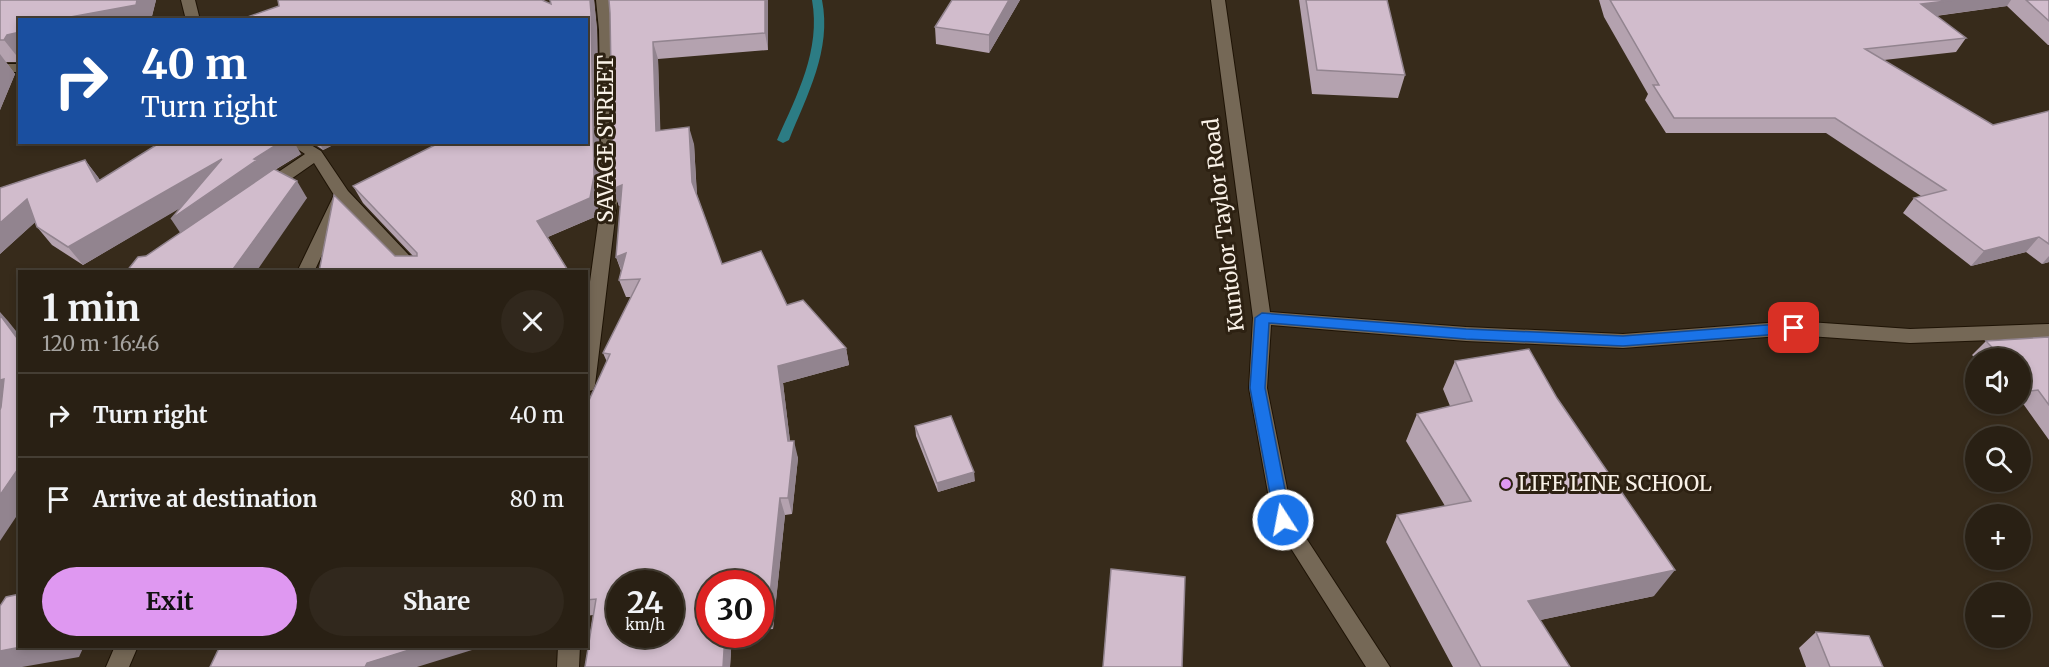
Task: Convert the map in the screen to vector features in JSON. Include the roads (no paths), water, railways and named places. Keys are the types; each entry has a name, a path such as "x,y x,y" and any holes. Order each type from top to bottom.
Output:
{"street":[{"path":"188,0 192,18"},
{"name":"SAVAGE STREET","path":"588,369 610,194 606,30 603,0"},
{"name":"Kuntolor Taylor Road","path":"1218,0 1262,318 1257,388 1283,520 1379,667"},
{"path":"0,68 18,68"},
{"path":"298,144 316,154 342,195 415,270"},
{"path":"249,200 316,154"},
{"path":"306,270 342,195"},
{"path":"1262,318 1466,334 1623,341 1794,328 1910,336 2049,331"},
{"path":"117,667 126,648"},
{"path":"568,667 569,648"}],"waterway":[{"path":"783,140 817,53 820,34 817,0"}],"place":[{"name":"LIFE LINE SCHOOL","path":"1506,484"}]}
